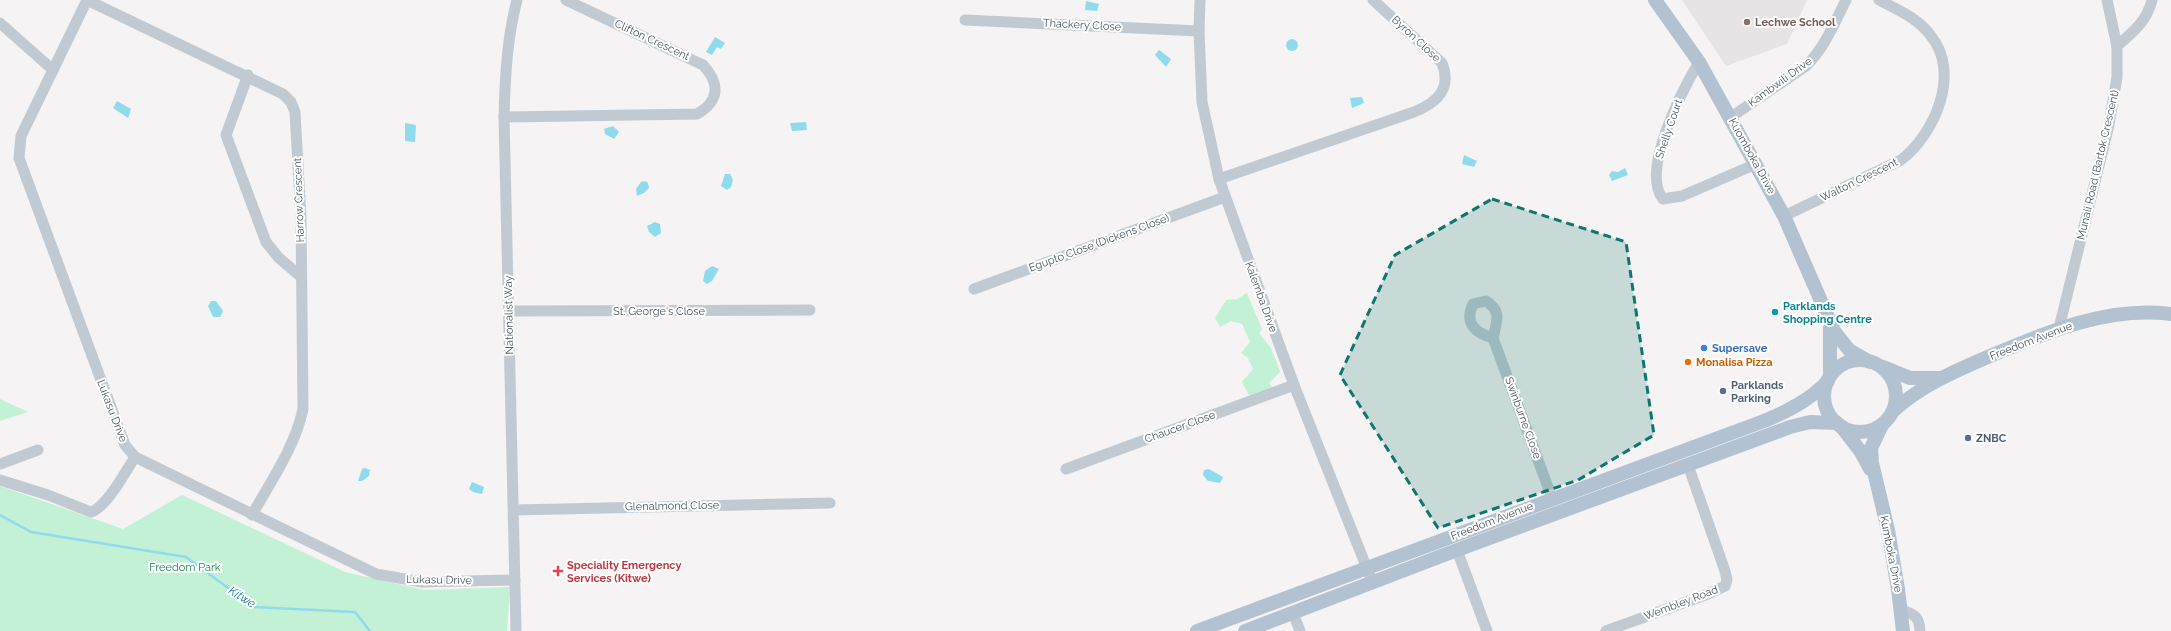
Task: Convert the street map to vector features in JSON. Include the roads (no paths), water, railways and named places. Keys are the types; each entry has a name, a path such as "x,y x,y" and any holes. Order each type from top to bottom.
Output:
{"main road":[{"name":"Kuomboka Drive","path":"1655,0 1699,62 1731,117 1784,216 1809,270 1829,323"},
{"name":"Freedom Avenue","path":"1893,411 1913,394 1941,377 2059,328 2109,315 2155,312 2171,314"},
{"path":"1829,323 1841,342 1849,350 1888,373 1896,391 1893,411 1882,425 1872,430 1861,432 1851,431 1839,424 1827,410 1825,400 1829,378 1831,337 1829,323"},
{"path":"1829,378 1838,368 1848,362 1859,360 1875,364"},
{"name":"Freedom Avenue","path":"1875,364 1910,378 1941,377"},
{"name":"Freedom Avenue","path":"1197,631 1787,412 1809,398 1829,378"},
{"name":"Freedom Avenue","path":"1245,631 1292,612 1790,426 1810,422 1839,424"},
{"name":"Kumboka Drive","path":"1839,424 1861,452 1875,478"},
{"name":"Kumboka Drive","path":"1882,425 1871,448 1875,478 1888,530 1903,631"},
{"path":"1608,494 1654,461"}],"street":[{"name":"Lukasu Drive","path":"87,0 21,136 19,158 125,445 135,457 252,515 385,577 422,582 515,580"},
{"name":"Harrow Crescent","path":"87,0 248,75 283,94 291,102 296,112 301,218 300,276 303,409 300,424 293,441 252,515"},
{"name":"Nationalist Way","path":"516,631 504,117 505,81 511,22 518,0"},
{"name":"Clifton Crescent","path":"504,117 697,114 705,110 713,98 716,83 711,73 703,65 566,0"},
{"name":"Kalemba Drive","path":"1200,0 1198,31 1202,102 1219,179 1294,385 1372,582"},
{"name":"Byron Close","path":"1219,179 1429,106 1438,99 1445,84 1446,73 1442,63 1373,0"},
{"name":"Kambwili Drive","path":"1731,117 1806,66 1815,57 1824,46 1846,0"},
{"name":"Walton Crescent","path":"1784,216 1901,160 1917,146 1933,119 1944,82 1944,67 1939,48 1931,36 1909,15 1879,0"},
{"name":"Munali Road (Bartok Crescent)","path":"2059,328 2110,125 2117,77 2117,46 2107,0"},
{"path":"2117,46 2140,25 2149,13 2152,0"},
{"name":"Thackery Close","path":"965,20 1198,31"},
{"path":"0,23 53,70"},
{"name":"Shelly Court","path":"1699,62 1682,92 1662,144 1656,171 1656,186 1663,199 1682,196 1756,164"},
{"path":"248,75 228,124 226,135 266,242 278,257 300,276"},
{"name":"Egupto Close (Dickens Close)","path":"974,289 1225,198"},
{"name":"St. George's Close","path":"509,311 810,310"},
{"name":"Swinburne Close","path":"1493,338 1552,498"},
{"name":"Chaucer Close","path":"1066,469 1294,385"},
{"path":"0,464 38,450"},
{"path":"0,480 48,495 91,512 97,510 105,501 135,457"},
{"name":"Wembley Road","path":"1606,631 1708,594 1725,586 1727,580 1725,571 1688,464"},
{"name":"Glenalmond Close","path":"514,510 830,503"},
{"path":"1457,550 1487,631"},
{"path":"1900,608 1917,617 1920,631"},
{"path":"1292,612 1300,631"}],"water":[{"path":"1086,1 1099,4 1097,11 1085,10"},
{"path":"715,37 725,43 721,49 717,47 712,55 706,52"},
{"path":"1290,39 1294,39 1298,45 1294,51 1290,51 1286,47 1286,43"},
{"path":"1159,50 1171,59 1166,67 1155,55"},
{"path":"1362,97 1364,103 1352,108 1350,98"},
{"path":"117,101 131,109 128,118 113,108"},
{"path":"806,122 807,130 792,131 790,123"},
{"path":"405,123 416,125 415,142 405,141"},
{"path":"613,126 619,132 614,139 605,134 604,129"},
{"path":"1464,155 1477,161 1474,167 1462,164"},
{"path":"1625,168 1628,175 1612,181 1609,175 1612,171 1618,172"},
{"path":"725,174 730,174 733,180 731,187 727,190 721,186"},
{"path":"645,181 648,183 649,188 644,193 637,196 636,189 641,182"},
{"path":"655,222 660,224 661,233 655,237 649,232 647,226"},
{"path":"712,266 719,269 712,281 707,284 703,281 705,271"},
{"path":"211,301 216,301 223,311 220,317 213,317 208,306"},
{"path":"365,468 370,470 369,476 362,481 358,481 362,469"},
{"path":"1209,469 1223,477 1220,483 1208,481 1203,475 1204,470"},
{"path":"472,482 484,487 482,494 473,492 469,489"}],"waterway":[{"name":"Kitwe","path":"0,515 31,532 186,557 254,607 355,612 370,631"}],"place":[{"name":"Lechwe School","path":"1747,22"},
{"name":"Parklands Shopping Centre","path":"1775,312"},
{"name":"Supersave","path":"1704,348"},
{"name":"Monalisa Pizza","path":"1688,362"},
{"name":"Parklands Parking","path":"1723,391"},
{"name":"ZNBC","path":"1968,438"},
{"name":"Speciality Emergency Services (Kitwe)","path":"558,571"}],"park label":[{"name":"Freedom Park","path":"185,567"}]}
